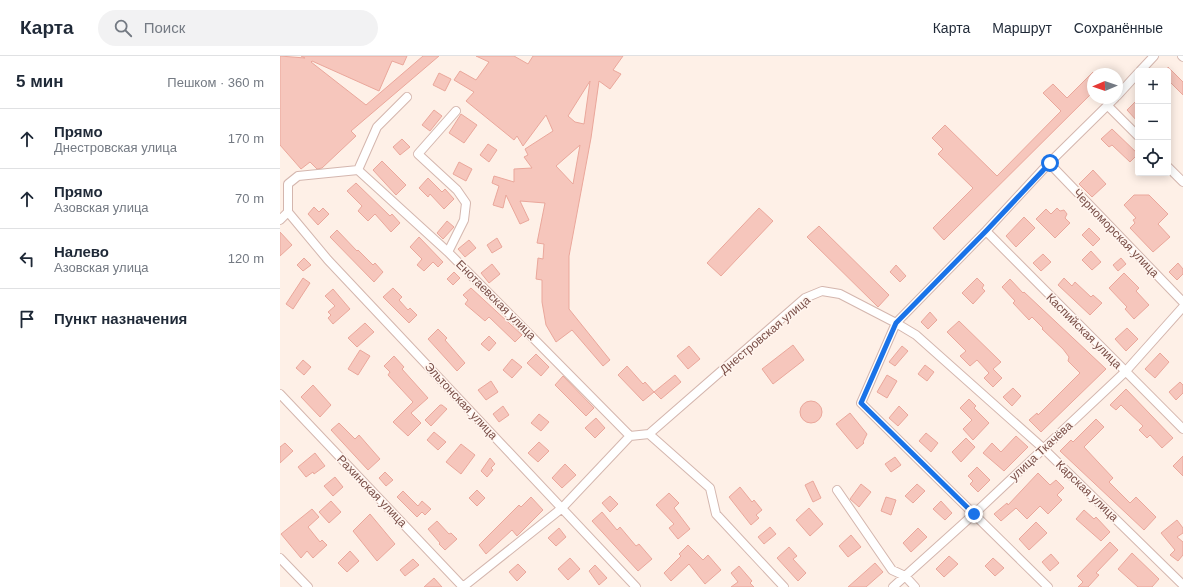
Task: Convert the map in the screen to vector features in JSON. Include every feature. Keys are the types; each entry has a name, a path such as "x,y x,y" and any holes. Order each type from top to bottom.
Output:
{"street":[{"path":"1143,68 1154,56"},
{"path":"1123,90 1135,77"},
{"path":"280,220 288,212 288,184 298,176 358,170 377,127 407,97"},
{"path":"1048,587 861,403 896,323 1050,163 1108,106 1135,133"},
{"path":"448,252 464,220 466,203 458,190 418,154 456,111"},
{"name":"Черноморская улица","path":"1050,163 1183,302"},
{"name":"Енотаевская улица","path":"358,170 448,252 630,436"},
{"path":"1171,170 1183,182"},
{"name":"Эльтонская улица","path":"288,212 328,260 636,587"},
{"name":"Каспийская улица","path":"986,231 1183,429"},
{"name":"Днестровская улица","path":"649,434 806,298 822,291 840,294 896,323"},
{"name":"улица Ткачёва","path":"893,587 974,514 1125,372 1183,307"},
{"name":"Карская улица","path":"896,323 916,335 1044,449 1183,585"},
{"name":"Рахинская улица","path":"280,394 463,587"},
{"path":"463,587 562,508 630,436 649,434 710,488 716,514 784,587"},
{"path":"837,490 892,570 905,576 915,587"},
{"path":"280,558 308,587"}],"building":[{"path":"280,56 305,58 301,56 407,56 403,65 392,61 379,91 312,61 311,62 366,105 423,56 439,56 351,131 356,136 322,168 317,169 310,162 301,169 280,145"},
{"path":"476,56 514,56 528,64 533,56 623,56 613,70 621,74 610,89 599,81 591,138 569,256 569,309 610,360 603,366 572,330 556,342 546,325 542,302 542,280 536,279 538,258 543,259 544,244 537,243 545,203 520,201 529,220 520,224 506,195 503,208 493,205 499,186 492,183 494,176 514,182 514,169 532,168 524,157 528,155 525,149 553,131 546,115 523,146 517,136 514,140 466,101 474,92 454,80 460,71 476,80 489,62","holes":["590,81 584,124 575,122 568,116","580,145 573,184 556,166"]},
{"path":"1171,70 1183,82 1183,95 1171,83"},
{"path":"439,73 451,79 445,91 433,85"},
{"path":"1087,78 1087,98 944,240 933,228 973,188 938,154 943,149 932,138 945,125 997,176 1061,111 1043,93 1053,84 1067,98"},
{"path":"1135,102 1135,119 1127,110"},
{"path":"434,110 442,116 430,131 422,125"},
{"path":"461,114 477,125 464,143 449,133"},
{"path":"1112,129 1135,151 1135,157 1130,162 1112,145 1109,147 1101,139"},
{"path":"402,139 410,147 400,155 393,147"},
{"path":"488,144 497,150 489,162 480,155"},
{"path":"382,161 406,185 396,195 373,170"},
{"path":"459,162 472,169 466,181 453,174"},
{"path":"1093,170 1106,184 1092,197 1079,184"},
{"path":"428,178 442,192 445,189 454,199 444,209 430,194 428,197 419,188"},
{"path":"356,183 390,216 392,214 400,223 391,232 375,214 368,221 358,211 362,206 347,191"},
{"path":"1134,195 1149,195 1168,214 1158,224 1170,237 1153,252 1130,228 1135,223 1133,220 1136,218 1124,205"},
{"path":"314,207 319,212 323,208 329,214 318,225 308,214"},
{"path":"759,208 773,221 721,276 707,263"},
{"path":"1057,208 1060,211 1064,210 1067,214 1065,218 1070,223 1055,238 1036,219 1046,209 1051,214"},
{"path":"1024,217 1035,228 1016,247 1006,236"},
{"path":"447,221 454,227 443,239 437,233"},
{"path":"819,226 889,295 878,307 807,237"},
{"path":"1089,228 1100,239 1093,246 1082,235"},
{"path":"337,230 357,251 358,250 373,265 375,263 383,272 374,282 330,237"},
{"path":"280,232 292,245 280,256"},
{"path":"419,237 443,262 438,267 433,262 424,271 417,265 422,259 410,247"},
{"path":"497,238 502,247 492,253 487,245"},
{"path":"469,240 476,248 465,257 458,249"},
{"path":"1091,251 1101,262 1092,270 1082,260"},
{"path":"1043,254 1051,262 1041,271 1033,263"},
{"path":"304,258 311,265 303,271 297,265"},
{"path":"1121,258 1126,264 1118,271 1113,265"},
{"path":"1178,263 1183,269 1183,274 1177,280 1169,272"},
{"path":"492,264 500,274 489,283 481,273"},
{"path":"896,265 906,276 900,282 890,272"},
{"path":"454,272 460,278 453,285 447,279"},
{"path":"1124,273 1139,288 1136,291 1149,305 1134,319 1125,309 1127,307 1109,288"},
{"path":"303,278 310,283 293,309 286,304"},
{"path":"977,278 984,285 982,288 985,291 973,304 962,293"},
{"path":"1064,278 1072,286 1075,282 1091,297 1093,295 1102,303 1090,315 1058,285"},
{"path":"1010,279 1023,293 1024,292 1106,369 1041,432 1029,420 1037,413 1038,415 1080,373 1068,361 1069,357 1063,349 1042,329 1043,328 1032,317 1029,320 1013,303 1015,301 1002,287"},
{"path":"393,288 402,297 399,300 408,310 410,308 417,315 409,323 383,297"},
{"path":"471,288 522,335 515,342 489,317 485,321 465,304 468,300 463,295"},
{"path":"333,289 350,309 333,324 328,318 331,315 328,312 335,306 325,296"},
{"path":"930,312 937,320 928,329 921,322"},
{"path":"959,321 1001,362 993,369 1002,378 993,387 984,378 989,373 977,360 970,366 960,356 966,351 947,332"},
{"path":"365,323 374,332 357,347 348,338"},
{"path":"1127,328 1138,339 1126,351 1115,339"},
{"path":"438,329 447,338 445,340 465,363 457,371 428,339"},
{"path":"489,336 496,343 489,351 481,344"},
{"path":"793,345 804,360 773,384 762,369"},
{"path":"689,346 700,359 688,369 677,356"},
{"path":"902,346 908,351 895,366 889,362"},
{"path":"360,350 370,356 358,375 348,369"},
{"path":"1160,353 1169,362 1155,378 1145,369"},
{"path":"536,354 549,367 541,376 527,363"},
{"path":"394,356 404,367 402,369 428,398 411,413 421,423 408,436 393,422 413,402 388,375 390,372 384,366"},
{"path":"512,359 522,367 512,378 503,370"},
{"path":"303,360 311,367 304,375 296,368"},
{"path":"925,365 934,372 927,381 918,374"},
{"path":"627,366 643,384 645,382 654,392 643,401 618,375"},
{"path":"675,375 681,382 661,399 654,392"},
{"path":"887,375 897,381 887,398 877,392"},
{"path":"563,376 594,408 586,416 555,385"},
{"path":"491,381 498,392 486,400 478,390"},
{"path":"1180,382 1183,385 1183,393 1176,400 1169,392"},
{"path":"313,385 331,405 320,417 301,397"},
{"path":"1013,388 1021,396 1012,406 1003,397"},
{"path":"1126,389 1173,438 1162,448 1150,435 1147,438 1139,430 1143,426 1121,405 1116,410 1110,405"},
{"path":"969,399 976,406 974,408 989,423 973,440 963,429 972,420 960,408"},
{"path":"807,401 815,401 822,408 822,416 815,423 807,423 800,416 800,408"},
{"path":"440,405 447,409 431,426 425,420"},
{"path":"503,406 509,415 499,422 493,414"},
{"path":"899,406 908,415 898,426 889,418"},
{"path":"850,413 867,434 863,442 864,443 857,449 836,424"},
{"path":"539,414 549,422 541,431 531,423"},
{"path":"596,418 605,428 595,438 585,428"},
{"path":"1096,419 1104,427 1084,447 1113,478 1109,482 1130,503 1136,497 1156,517 1144,530 1060,451 1071,440 1073,442"},
{"path":"339,423 355,439 359,435 380,459 368,470 331,430"},
{"path":"434,432 446,442 438,450 427,440"},
{"path":"926,433 938,443 931,452 919,441"},
{"path":"1016,436 1028,447 1004,471 983,453 992,443 1001,452"},
{"path":"966,438 975,447 961,462 952,452"},
{"path":"539,442 549,451 538,462 528,453"},
{"path":"285,443 293,451 280,463 280,447"},
{"path":"461,444 475,455 461,474 446,462"},
{"path":"315,453 325,466 314,474 313,472 306,477 298,467"},
{"path":"1183,456 1183,476 1173,466"},
{"path":"895,457 901,465 891,472 885,464"},
{"path":"490,458 495,464 491,468 493,470 487,477 481,471"},
{"path":"565,464 576,475 562,488 552,478"},
{"path":"977,467 990,480 978,492 970,484 973,481 968,476"},
{"path":"385,472 393,480 386,486 379,478"},
{"path":"1038,473 1050,485 1056,480 1064,488 1057,495 1062,500 1048,514 1040,506 1027,519 1016,508 1001,521 994,514 1007,503 1008,505"},
{"path":"335,477 343,487 333,496 324,486"},
{"path":"813,481 821,498 813,502 805,485"},
{"path":"861,484 871,492 859,507 850,499"},
{"path":"917,484 925,491 913,503 905,496"},
{"path":"740,487 752,502 754,500 762,510 756,515 759,518 751,525 729,497"},
{"path":"477,490 485,498 477,506 469,498"},
{"path":"403,491 418,506 422,501 431,509 425,515 422,512 417,517 397,497"},
{"path":"669,493 679,503 674,508 690,529 678,539 669,528 674,524 656,505"},
{"path":"610,496 618,504 610,512 602,503"},
{"path":"531,497 543,510 517,536 512,530 486,554 479,545 519,505 521,507"},
{"path":"886,497 896,500 891,515 881,511"},
{"path":"331,501 341,512 329,523 319,512"},
{"path":"941,501 952,513 945,520 933,509"},
{"path":"809,508 823,524 810,536 796,520"},
{"path":"312,509 319,517 308,527 320,542 322,540 327,545 313,558 307,551 301,558 281,534"},
{"path":"1084,510 1094,519 1096,517 1110,532 1101,541 1076,519"},
{"path":"602,512 617,530 620,527 636,546 639,544 652,559 638,571 592,521"},
{"path":"370,514 395,544 377,561 353,531"},
{"path":"1177,520 1183,528 1183,533 1177,537 1183,542 1183,555 1178,561 1170,555 1175,550 1161,533"},
{"path":"437,521 449,534 451,533 457,539 445,550 428,529"},
{"path":"1036,522 1047,533 1029,550 1019,539"},
{"path":"770,527 776,534 764,544 758,537"},
{"path":"559,528 566,537 556,546 548,538"},
{"path":"918,528 927,537 911,552 903,543"},
{"path":"851,535 861,547 848,557 839,546"},
{"path":"1110,542 1118,550 1096,573 1099,575 1088,587 1078,587 1083,582 1077,576"},
{"path":"688,545 703,560 708,555 721,570 705,584 689,564 671,581 664,573 681,556 679,554"},
{"path":"789,547 797,556 793,559 806,573 798,581 777,558"},
{"path":"350,551 359,561 347,572 338,563"},
{"path":"1132,553 1159,579 1152,587 1138,587 1118,569"},
{"path":"1051,554 1059,563 1050,571 1042,562"},
{"path":"949,556 958,564 944,577 936,569"},
{"path":"570,558 580,569 568,580 558,569"},
{"path":"993,558 1004,568 995,576 985,566"},
{"path":"413,559 419,565 405,576 400,570"},
{"path":"875,563 883,572 866,587 848,587"},
{"path":"518,564 526,572 517,581 509,572"},
{"path":"595,565 607,578 599,585 589,571"},
{"path":"739,566 752,581 750,583 754,587 731,587 738,582 731,573"},
{"path":"434,578 442,587 424,587"}],"route":[{"path":"974,514 861,403 896,323 1050,163"}]}
